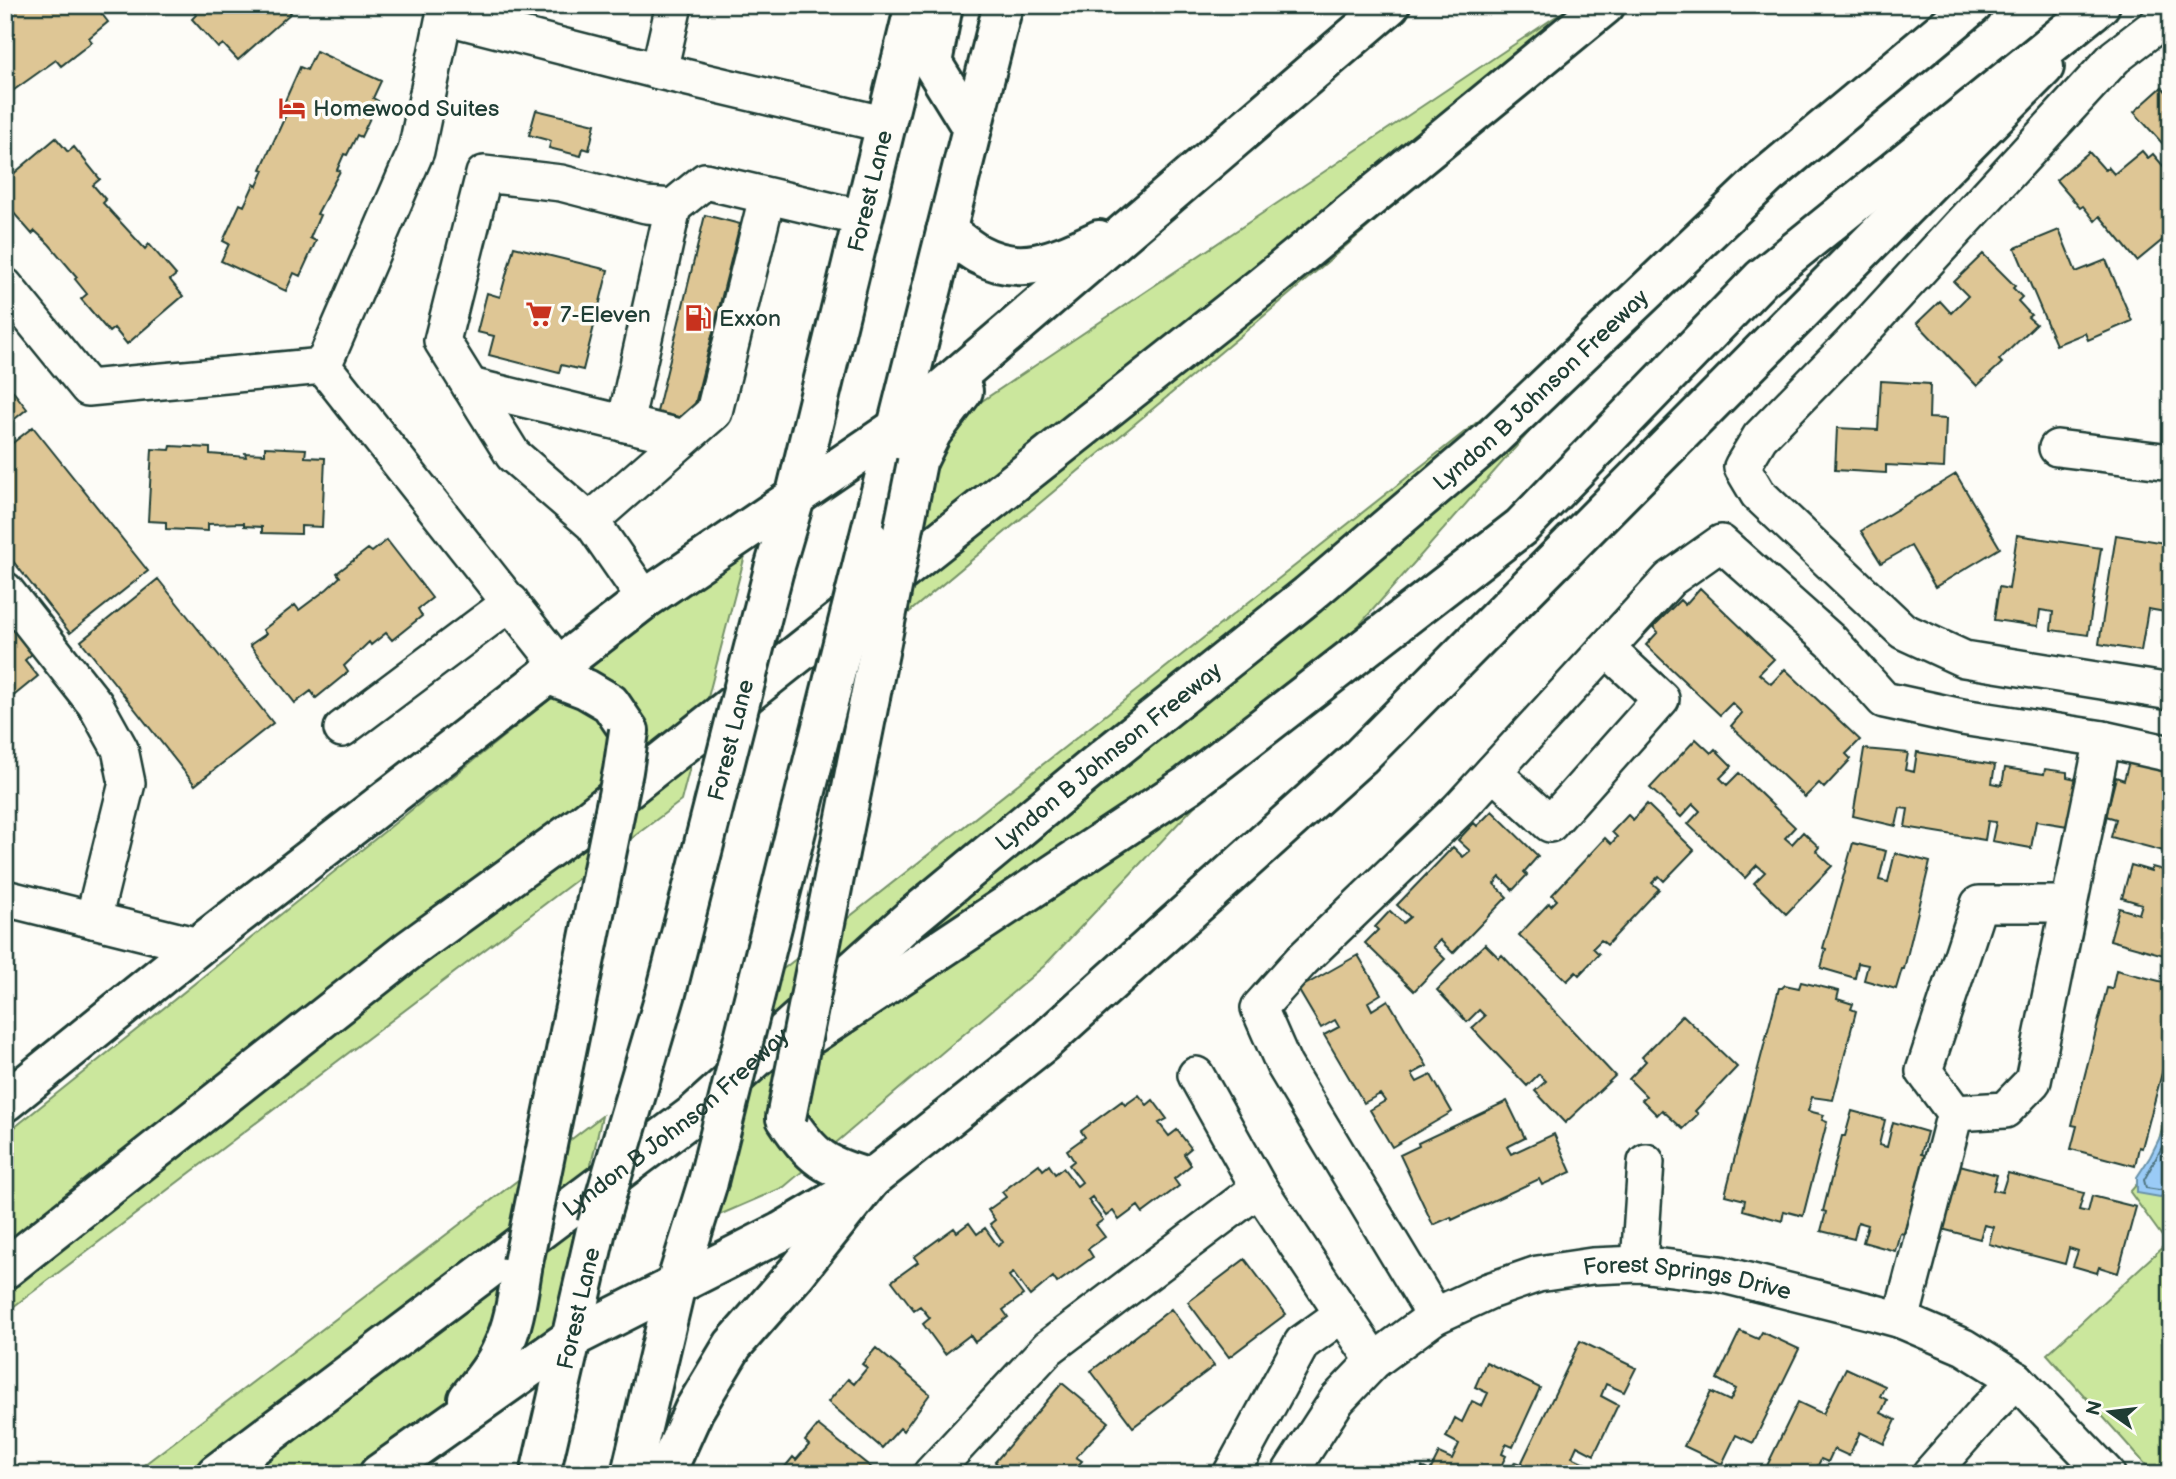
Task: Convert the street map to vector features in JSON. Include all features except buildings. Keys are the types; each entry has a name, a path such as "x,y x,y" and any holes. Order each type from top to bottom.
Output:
{"main road":[{"name":"Forest Lane","path":"540,1474 597,1226 666,993 774,569 795,498 915,5"},
{"path":"943,5 932,63 972,128"},
{"path":"631,1474 676,1284 708,1182 1003,5"},
{"path":"5,1102 198,946 645,599 898,427 1390,5"},
{"path":"1540,60 1589,5"},
{"path":"5,1269 408,950 584,823 1261,287 1605,5"},
{"name":"Lyndon B Johnson Freeway","path":"216,1474 693,1115 910,919 1308,594 1489,441 1767,176 1973,5"},
{"path":"693,1115 1188,785 1521,527 1762,278 2100,5"},
{"path":"379,1474 570,1339 782,1232 872,1179 1044,1042 1360,757 2106,5"},
{"path":"946,231 978,254 1009,265 1050,263 1142,220"},
{"path":"872,1179 836,1169 816,1157 786,1118 917,462 932,432 1004,337"},
{"path":"452,1421 494,1365 504,1347 512,1320 629,731 610,704 553,670"},
{"path":"665,1474 694,1410 733,1345 797,1272 872,1179"}],"street":[{"path":"659,71 674,5"},
{"path":"323,366 416,151 433,11 659,71 887,125"},
{"path":"2171,14 2115,57 1849,346 1760,437 1742,467 1758,494 1903,631 1964,659 2171,692"},
{"path":"645,599 590,521 513,455 442,341 484,174 561,183 646,205 673,207"},
{"path":"625,424 673,207 705,181 862,218"},
{"path":"590,521 714,412 766,197"},
{"path":"5,286 88,388 323,366"},
{"path":"323,366 511,602 553,670"},
{"path":"470,386 684,438"},
{"path":"2057,448 2171,462"},
{"path":"1435,1316 1284,1065 1259,1008 1302,960 1458,810 1670,579 1721,542 1832,642 1884,701 1962,717 2103,739 2171,754"},
{"path":"5,590 95,705 120,750 127,783 93,920"},
{"path":"342,729 511,602"},
{"path":"1493,772 1550,824 1661,699 1607,649"},
{"path":"1955,1113 2005,1110 2033,1081 2103,739"},
{"path":"5,898 198,946"},
{"path":"1955,1113 1924,1071 1979,904 2069,904"},
{"path":"1196,1075 1259,1188 1374,1361"},
{"path":"1901,1320 1955,1113"},
{"path":"1639,1264 1646,1162"},
{"path":"931,1474 1048,1348 1259,1188"},
{"name":"Forest Springs Drive","path":"1289,1474 1337,1400 1374,1361 1435,1316 1489,1290 1538,1275 1592,1266 1639,1264 1720,1274 1901,1320 1964,1347 2017,1380 2107,1474"},
{"path":"1231,1474 1301,1343 1341,1315"},
{"path":"1930,1474 2017,1380"}],"green space":[{"path":"1573,5 1628,5 1258,321 853,659 897,458"},
{"path":"1674,267 1283,712 1044,966 784,1187 717,1216 773,977"},
{"path":"749,540 681,801 5,1313 5,1135"},
{"path":"2171,1096 2171,1474 2154,1474 2047,1354 2167,1243 2130,1192 2151,1168"},
{"path":"602,1116 551,1341 379,1474 132,1474"}],"water":[{"path":"2171,1115 2171,1193 2160,1197 2137,1193 2137,1177"}],"place":[{"name":"Homewood Suites","path":"292,108"},
{"name":"7-Eleven","path":"539,314"},
{"name":"Exxon","path":"698,318"}]}
